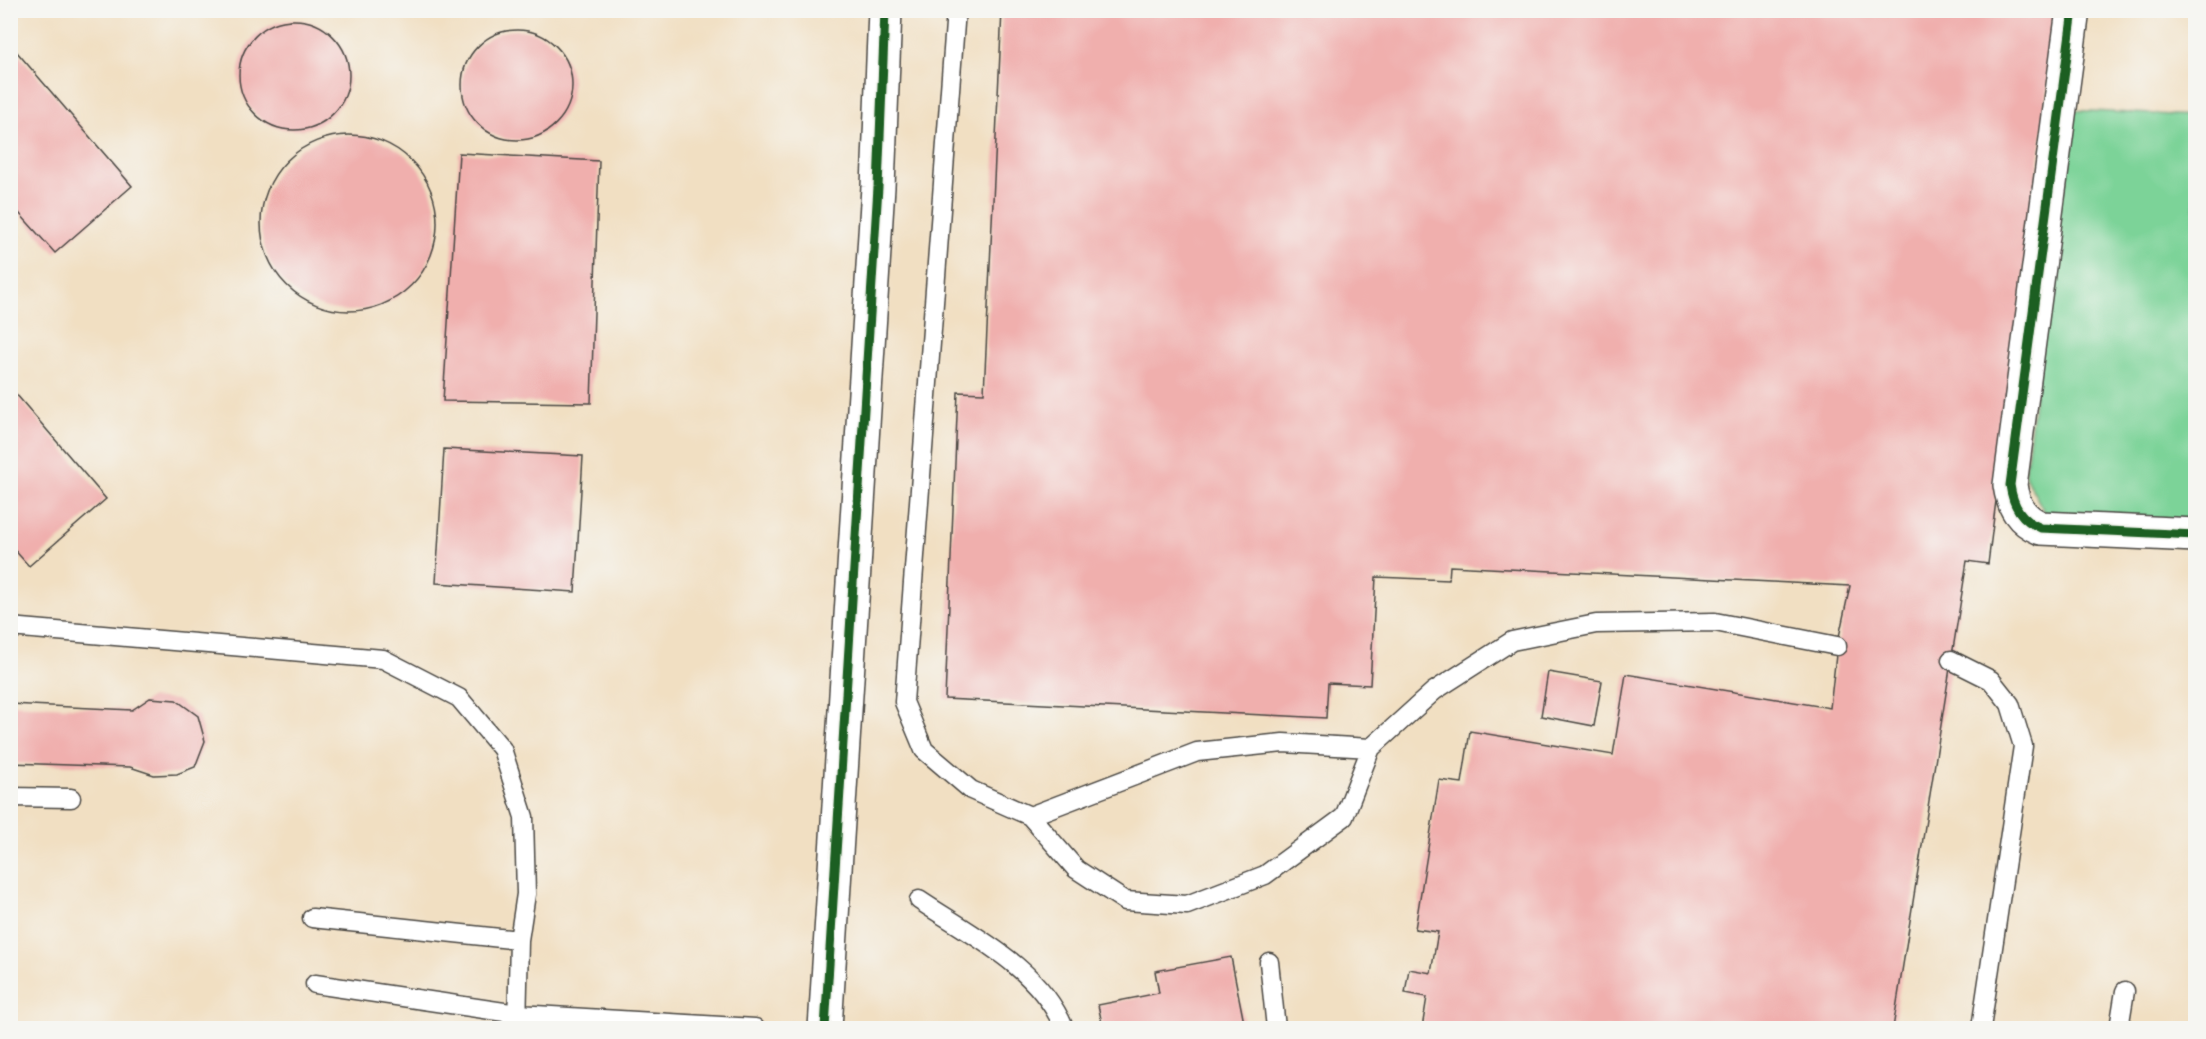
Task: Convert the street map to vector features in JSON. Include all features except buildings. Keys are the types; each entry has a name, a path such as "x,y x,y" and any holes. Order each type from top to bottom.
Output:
{"street":[{"path":"825,1029 878,187 885,10"},
{"path":"2073,10 2010,485 2014,504 2025,520 2042,528 2196,535"}],"lane":[{"path":"956,10 904,702 924,750 970,790 1030,816 1076,869 1125,902 1187,905 1264,875 1344,817 1371,748 1434,691 1512,641 1596,624 1714,622 1837,646"},
{"path":"10,627 383,659 459,698 502,749 524,817 526,894 519,940 517,1021"},
{"path":"1951,660 1992,680 2010,704 2024,746 1982,1029"},
{"path":"1030,816 1197,752 1283,743 1371,748"},
{"path":"10,797 71,798"},
{"path":"919,900 1011,962 1047,997 1059,1015 1064,1029"},
{"path":"312,918 519,940"},
{"path":"1269,962 1276,1029"},
{"path":"315,984 517,1021 755,1029"},
{"path":"2119,1029 2125,991"}],"green space":[{"path":"2069,110 2195,116 2195,521 2045,513 2025,476"}],"cycle path":[{"path":"825,1028 878,187 885,10"},
{"path":"2073,10 2010,485 2011,493 2023,516 2041,528 2196,535"}]}
